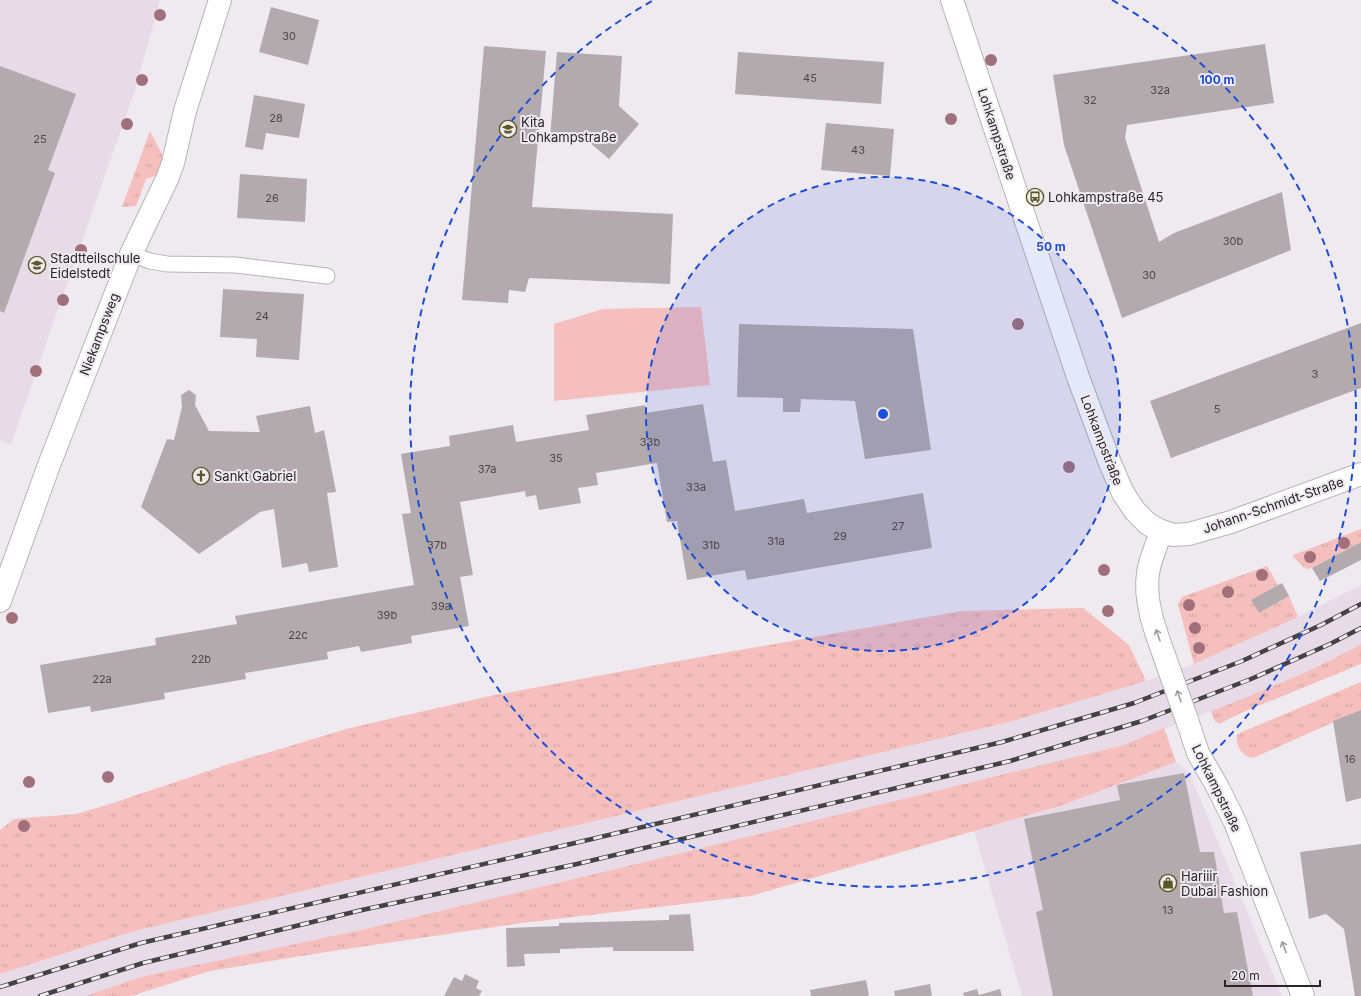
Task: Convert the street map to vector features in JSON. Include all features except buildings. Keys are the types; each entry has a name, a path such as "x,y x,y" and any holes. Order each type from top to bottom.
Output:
{"street":[{"name":"Niekampsweg","path":"0,601 49,465 131,254 168,177 173,163 185,111 220,0"},
{"name":"Lohkampstraße","path":"952,0 1076,370 1110,463 1123,493 1135,511 1148,524 1161,532 1148,573 1147,590 1151,615 1198,753 1235,822 1303,996"},
{"name":"Johann-Schmidt-Straße","path":"1161,532 1173,535 1189,534 1231,522 1361,474"}],"lane":[{"path":"131,254 150,261 167,264 235,266 327,276"}],"shaded area":[{"name":"Stadtteilschule Eidelstedt","path":"0,0 160,0 135,90 11,444 0,440"},
{"path":"1361,585 1361,644 1274,686 1124,745 365,929 140,977 86,996 0,996 0,974 131,932 1013,721 1146,681 1194,664 1298,617"},
{"path":"1176,762 1189,772 1282,996 1022,996 974,831 1063,805"}],"green space":[{"path":"150,131 165,160 161,174 146,179 136,206 122,207"},
{"path":"701,307 710,385 554,401 554,324 603,309"},
{"path":"1361,529 1361,542 1312,568 1306,569 1293,557 1293,555"},
{"path":"1267,566 1278,585 1252,600 1259,613 1289,596 1298,617 1194,664 1178,604 1182,597"},
{"path":"1083,608 1129,645 1146,681 1013,721 131,932 0,974 0,830 14,819 76,814 226,765 350,728 490,696 962,611"},
{"path":"1361,644 1361,664 1241,713 1219,724 1214,720 1211,711 1306,672"},
{"path":"1361,682 1361,710 1253,758 1249,757 1240,750 1237,743 1237,735 1242,732"},
{"path":"1164,728 1176,762 1063,805 751,896 522,923 326,952 210,971 131,996 86,996 140,977 365,929 1124,745"}],"railway":[{"path":"0,987 141,943 575,843 1002,742 1134,703 1242,661 1321,625 1361,604"},
{"path":"40,996 143,963 362,910 577,864 1010,761 1142,721 1251,679 1330,644 1361,628"}],"place":[{"name":"Kita Lohkampstraße","path":"508,129"},
{"name":"Lohkampstraße 45","path":"1035,197"},
{"name":"Stadtteilschule Eidelstedt","path":"37,265"},
{"name":"Sankt Gabriel","path":"201,476"},
{"name":"Hariiir Dubai Fashion","path":"1168,883"}]}
